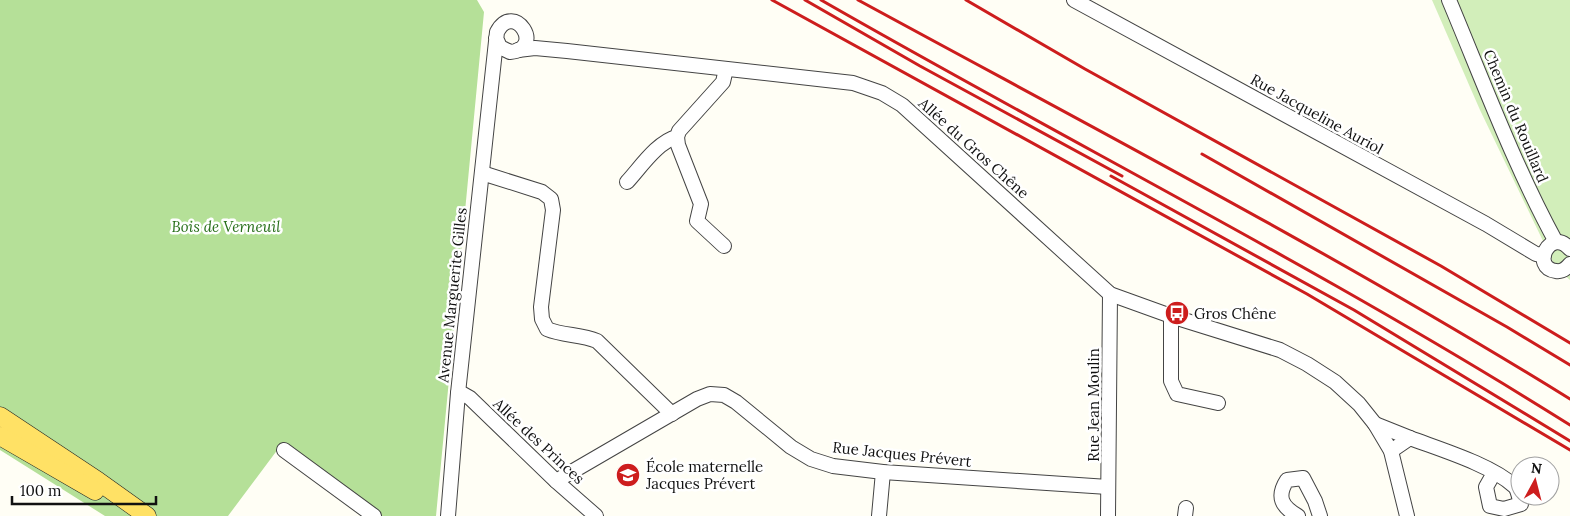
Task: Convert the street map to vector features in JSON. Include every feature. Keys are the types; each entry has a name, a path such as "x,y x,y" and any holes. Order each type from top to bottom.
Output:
{"main road":[{"path":"0,416 90,475 147,516"},
{"path":"0,436 141,516"}],"street":[{"name":"Rue Jacqueline Auriol","path":"1074,0 1478,220 1536,254 1544,256 1546,264 1552,270 1561,271 1569,267"},
{"name":"Chemin du Rouillard","path":"1449,0 1511,150 1556,242"},
{"path":"492,78 498,67 516,51 526,41 526,32 519,24 509,22 500,27 496,38 498,44 503,49 516,51"},
{"name":"Allée du Gros Chêne","path":"526,32 549,46 567,51"},
{"name":"Avenue Marguerite Gilles","path":"448,516 458,393 496,38"},
{"name":"Allée du Gros Chêne","path":"516,51 535,48 567,51 853,83 882,93 902,105 1110,294 1171,316 1280,350 1335,382 1359,404 1375,424 1391,451 1407,516"},
{"path":"724,246 697,221 700,204 676,137 679,131 723,82 726,69"},
{"path":"627,182 659,147 670,138 676,137"},
{"path":"482,173 542,192 551,199 553,210 541,307 542,319 547,328 558,334 588,337 597,341 672,414"},
{"path":"1544,256 1547,247 1556,242 1564,244 1570,249"},
{"name":"Rue Jean Moulin","path":"1108,516 1110,294"},
{"path":"1171,316 1171,381 1177,394 1218,403"},
{"name":"Allée des Princes","path":"458,393 470,398 556,481 596,516"},
{"name":"Rue Jacques Prévert","path":"556,481 710,394 724,395 736,402 792,447 811,459 833,466 883,472 1108,487"},
{"path":"1375,424 1462,458 1494,473"},
{"path":"1391,451 1410,438"},
{"path":"284,450 374,516"},
{"path":"879,516 883,472"},
{"path":"1298,516 1288,510 1282,499 1282,487 1287,480 1303,478 1320,516"}],"green space":[{"name":"Bois de Verneuil","path":"0,0 477,0 484,12 436,516 379,516 281,445 228,516 105,516 0,450"},
{"path":"1432,0 1570,0 1570,280 1556,268 1480,110"}],"railway":[{"path":"772,0 1307,294 1570,450"},
{"path":"805,0 920,66 1122,176"},
{"path":"821,0 1292,261 1385,314 1570,425"},
{"path":"858,0 1306,244 1483,346 1570,399"},
{"path":"966,0 1085,69 1441,266 1570,343"},
{"path":"1202,154 1507,327 1570,365"},
{"path":"1111,176 1354,310 1570,441"}],"place":[{"name":"Gros Chêne","path":"1177,313"},
{"name":"École maternelle Jacques Prévert","path":"628,475"}]}
